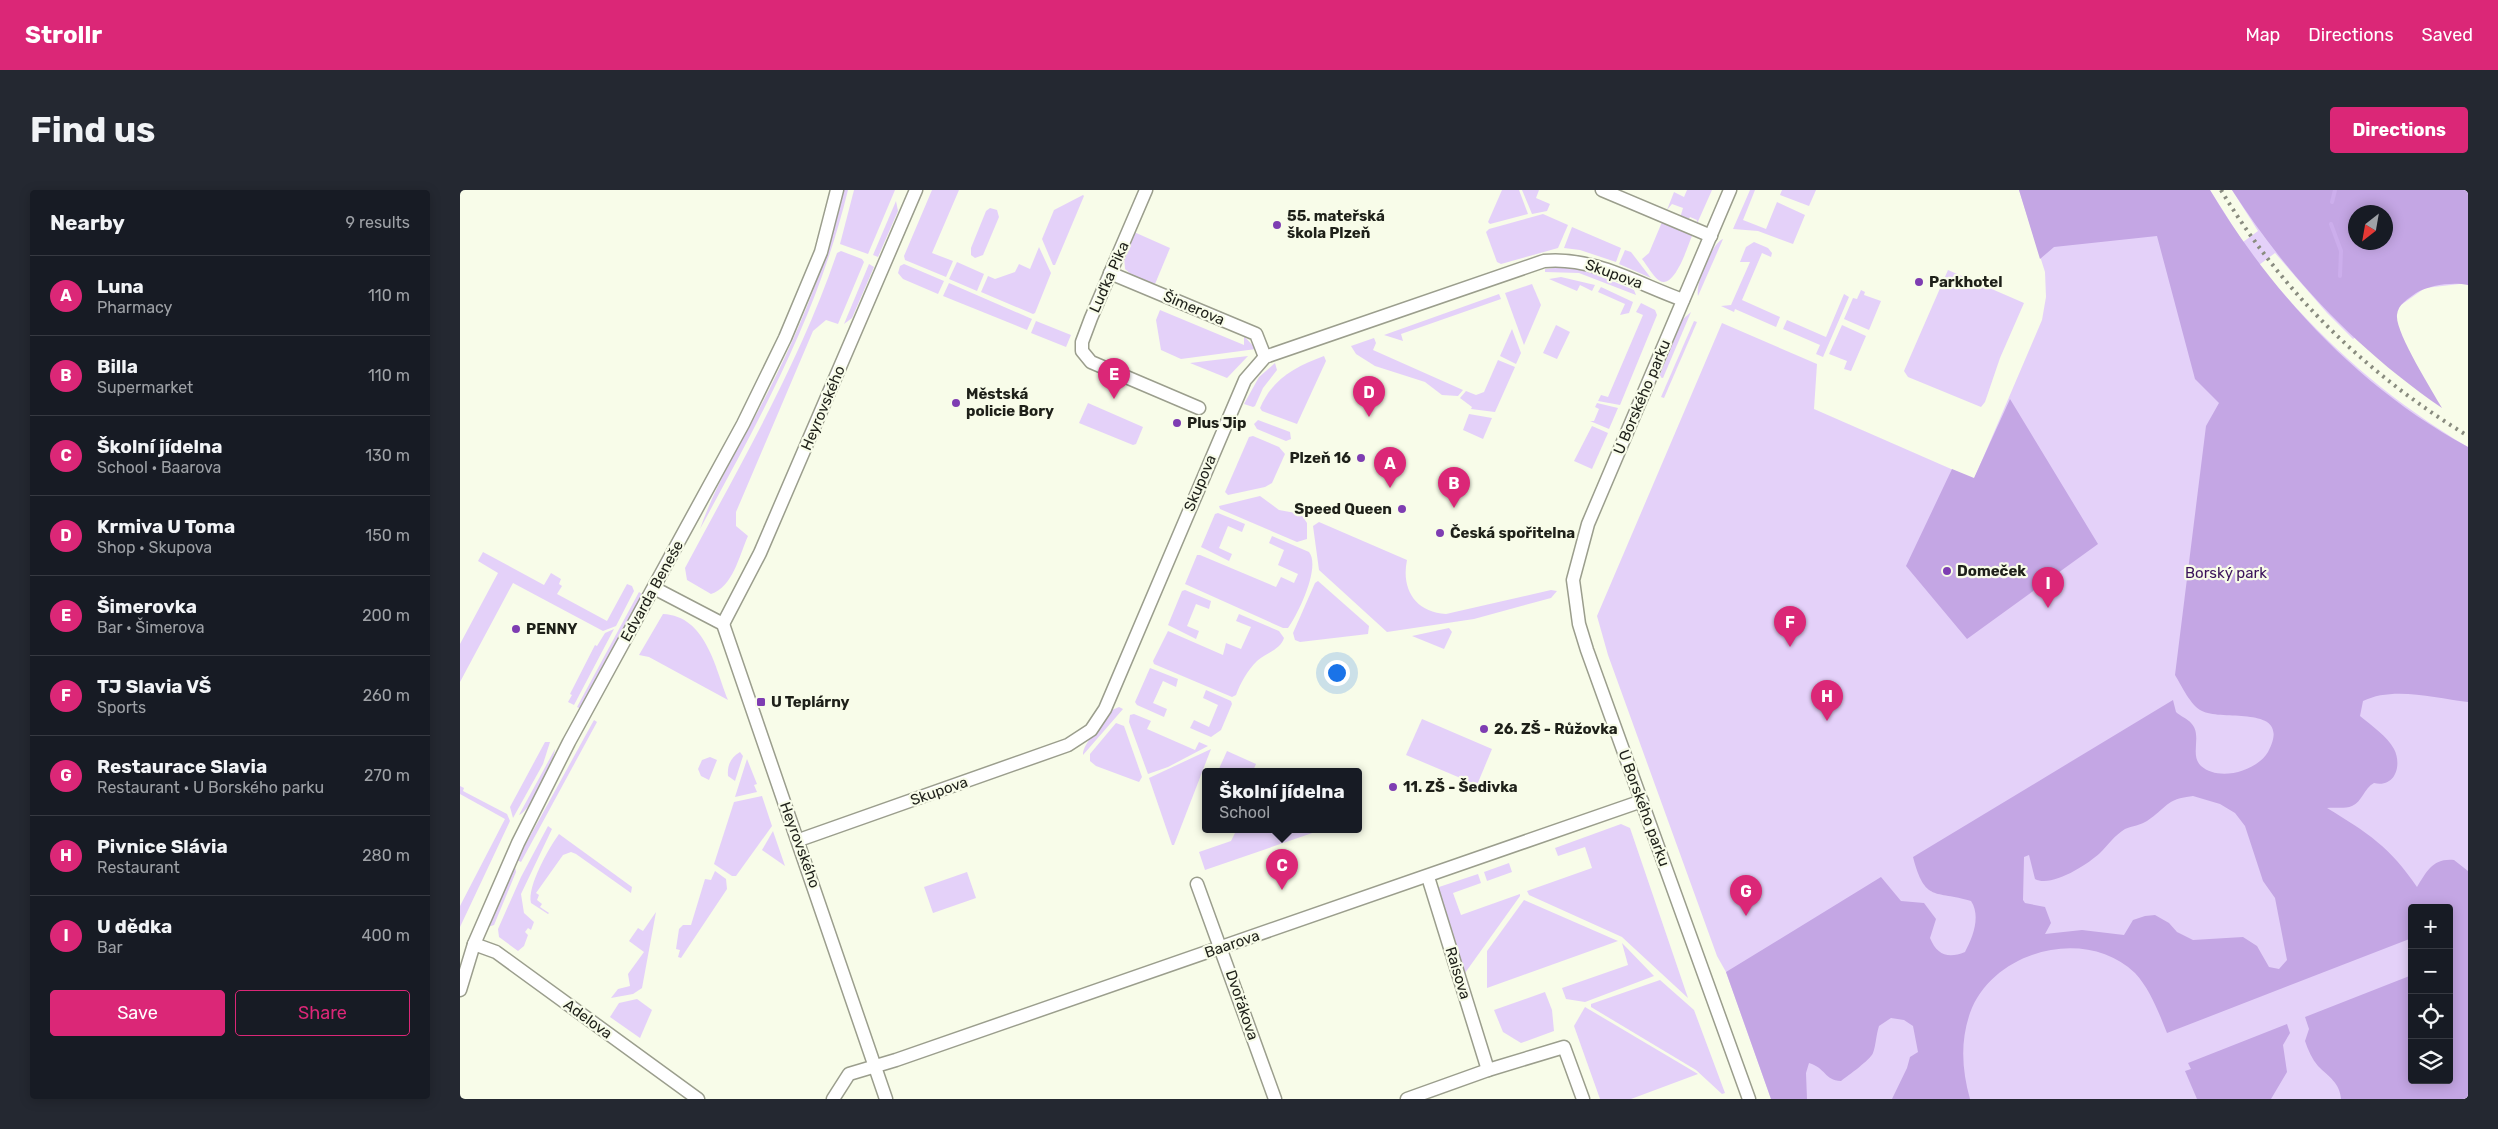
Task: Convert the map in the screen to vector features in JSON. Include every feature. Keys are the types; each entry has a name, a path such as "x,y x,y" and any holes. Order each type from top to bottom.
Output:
{"street":[{"name":"Edvarda Beneše","path":"460,990 474,944 507,866 569,742 743,424 786,338 821,252 837,190"},
{"name":"Heyrovského","path":"886,1099 799,840 762,740 723,624 760,553 916,190"},
{"name":"Luďka Pika","path":"1146,190 1082,342 1082,354 1091,362 1198,408"},
{"path":"1602,190 1711,236"},
{"name":"U Borského parku","path":"1730,190 1588,524 1573,580 1579,624 1587,650 1749,1099"},
{"name":"Skupova","path":"799,840 1068,745 1091,730 1106,709 1238,395 1245,380 1265,357 1544,261 1560,259 1588,264 1683,300"},
{"name":"Šimerova","path":"1110,273 1256,334 1265,357"},
{"path":"654,588 723,624"},
{"name":"Baarova","path":"833,1099 849,1074 1428,877 1642,801"},
{"name":"Raisova","path":"1428,877 1488,1070"},
{"name":"Dvořákova","path":"1197,884 1274,1099"},
{"name":"Adelova","path":"474,944 496,952 698,1099"},
{"path":"1407,1099 1488,1070 1564,1047 1583,1099"}],"green space":[{"path":"844,190 848,190 835,236 804,323 765,406 700,529 732,458 769,390 803,317 822,267"},
{"path":"854,190 895,190 868,254 840,244"},
{"path":"932,190 959,190 932,253 953,261 946,277 905,260 904,256"},
{"path":"1502,190 1519,190 1528,214 1490,224 1488,222"},
{"path":"1522,190 1539,190 1536,198 1550,204 1547,211 1532,214"},
{"path":"1687,190 1712,190 1696,226 1697,220 1690,217 1687,222 1680,218 1683,208 1672,204 1667,210 1674,192 1684,197"},
{"path":"1750,190 1755,190 1743,220 1766,229 1777,202 1805,215 1793,244 1758,231 1733,229"},
{"path":"1782,190 1816,190 1809,206 1780,195"},
{"name":"Borský park","path":"2019,190 2210,190 2243,242 2258,231 2232,190 2468,190 2468,283 2425,288 2353,339 2327,313 2275,253 2259,265 2330,343 2355,365 2408,408 2468,447 2468,1099 1771,1099 1726,972 1717,956 1608,655 1597,616 1722,323 1817,364 1814,409 1974,479 2042,320 2046,297 2045,272"},
{"path":"2019,190 2210,190 2234,229 2261,266 2290,302 2322,336 2355,368 2391,397 2428,424 2468,447 2468,702 2414,694 2387,694 2363,701 2360,716 2383,735 2394,749 2397,761 2395,774 2388,782 2371,785 2352,806 2327,808 2355,825 2377,842 2397,861 2417,887 2431,867 2441,861 2454,860 2468,871 2468,1099 2341,1099 2336,1084 2318,1066 2310,1054 2305,1041 2309,1029 2305,1017 2408,977 2408,1084 2453,1084 2453,904 2408,904 2408,940 2167,1033 2154,1001 2145,986 2135,973 2115,959 2092,951 2067,948 2043,952 2019,960 1999,974 1982,991 1970,1013 1963,1045 1963,1056 1970,1099 1892,1099 1907,1068 1910,1057 1918,1052 1913,1026 1904,1020 1891,1018 1879,1026 1871,1056 1841,1081 1831,1078 1815,1065 1809,1063 1806,1073 1807,1099 1771,1099 1726,972 1881,877 1901,901 1924,903 1936,919 1930,938 1940,952 1953,955 1965,952 1971,940 1976,920 1971,901 1933,892 1927,888 1917,872 1913,857 2173,700 2176,712 2190,722 2194,728 2196,733 2196,756 2201,766 2209,771 2227,774 2247,769 2263,759 2268,752 2273,737 2272,726 2264,720 2253,717 2212,714 2202,711 2190,700 2175,675 2206,426 2219,403 2195,379 2157,236 2054,247 2040,259","holes":["2193,796 2220,804 2235,813 2245,826 2263,881 2275,898 2287,960 2279,969 2269,967 2257,946 2243,937 2193,940 2177,932 2169,923 2155,915 2133,920 2124,935 2082,930 2045,934 2051,923 2045,907 2025,903 2023,900 2024,857 2029,855 2035,879 2042,881 2050,880 2069,874 2087,863 2100,853 2121,831 2142,824 2177,799"]},
{"path":"2232,190 2468,190 2468,285 2441,285 2422,290 2404,302 2399,308 2397,315 2398,323 2408,347 2442,408 2381,361 2353,336 2300,282"},
{"path":"1083,195 1055,265 1053,265 1042,239 1054,210"},
{"path":"896,201 898,211 878,257 873,255"},
{"path":"990,208 997,210 999,217 983,255 975,258 971,255 971,248 986,211"},
{"path":"1543,214 1568,225 1558,248 1501,264 1497,262 1486,232 1489,229"},
{"path":"1662,222 1692,236 1676,273 1666,282 1657,279 1642,259 1649,253"},
{"path":"1572,227 1621,248 1616,262 1580,250 1564,248"},
{"path":"1134,232 1170,248 1155,284 1132,275 1125,269 1124,255"},
{"path":"1723,239 1698,296 1699,283 1705,264 1714,248"},
{"path":"1754,242 1768,248 1772,253 1771,257 1762,253 1742,300 1780,317 1776,327 1735,309 1734,312 1721,306 1731,305 1750,262 1740,262 1746,247"},
{"path":"1039,247 1051,273 1035,313 1033,314 981,292 988,276 995,279 1015,272 1019,264 1030,269"},
{"path":"1625,250 1631,252 1651,278 1619,264"},
{"path":"841,251 862,259 864,262 838,324 826,320 813,331 736,512 736,526 748,536 730,578 725,585 711,594 687,580 685,568 787,374 822,294 837,253"},
{"path":"957,262 984,274 977,291 949,279"},
{"path":"869,264 874,267 852,318 844,324"},
{"path":"904,264 944,281 938,294 903,279 898,273 900,266"},
{"path":"1563,267 1588,271 1634,290 1636,295 1579,273 1545,272 1545,269"},
{"path":"1948,270 2024,303 2000,358 1985,402 1981,407 1908,377 1904,371"},
{"path":"1561,277 1595,285 1592,291 1580,285 1577,291 1549,279"},
{"path":"949,283 1032,319 1027,330 943,296"},
{"path":"1532,284 1541,305 1524,345 1505,293"},
{"path":"1601,287 1633,302 1629,313 1620,315 1625,304 1598,292"},
{"path":"1861,290 1865,292 1864,295 1881,301 1869,330 1844,319 1853,298 1857,299"},
{"path":"1499,294 1501,299 1401,334 1403,341 1384,335"},
{"path":"1844,294 1849,297 1823,357 1816,354 1820,345 1783,329 1787,320 1826,337"},
{"path":"1641,303 1655,310 1657,315 1620,405 1598,401 1601,395 1608,397 1643,315 1636,312"},
{"path":"1160,310 1244,345 1244,336 1256,349 1181,359 1161,350 1156,320"},
{"path":"1691,312 1663,378 1659,377 1682,320"},
{"path":"1036,321 1071,335 1066,347 1031,333"},
{"path":"1694,321 1697,322 1664,398 1661,397"},
{"path":"1556,325 1570,332 1557,359 1543,353"},
{"path":"1842,325 1866,336 1851,371 1844,369 1847,361 1829,354"},
{"path":"1512,329 1521,353 1516,364 1500,356"},
{"path":"1374,338 1376,343 1373,350 1463,390 1458,396 1442,395 1425,382 1375,366 1356,354 1351,346"},
{"path":"1248,356 1227,378 1190,363"},
{"path":"1324,356 1326,361 1297,424 1262,411 1260,408 1265,398 1278,381 1294,369"},
{"path":"1498,360 1515,367 1495,412 1471,409 1472,407 1460,398 1466,391 1476,395 1484,392"},
{"path":"1275,363 1277,370 1263,388 1255,406 1244,404 1259,377"},
{"path":"2010,399 2098,544 1967,639 1906,566 1952,469 1974,478"},
{"path":"1088,403 1143,427 1136,444 1133,445 1079,423"},
{"path":"1597,403 1618,408 1609,429 1590,421 1594,421 1599,409 1595,407"},
{"path":"1469,414 1492,418 1483,439 1463,430"},
{"path":"1258,420 1290,432 1291,439 1286,441 1257,429 1254,424"},
{"path":"1592,426 1608,433 1592,469 1574,461"},
{"path":"1253,436 1279,447 1285,454 1272,483 1265,487 1228,495 1225,492 1249,437"},
{"path":"1260,496 1279,510 1301,514 1307,523 1307,539 1297,542 1220,509 1219,506"},
{"path":"1218,513 1245,524 1242,532 1228,526 1219,548 1232,554 1229,561 1201,547 1215,514"},
{"path":"1319,522 1407,560 1406,580 1413,597 1418,604 1435,612 1446,614 1551,590 1557,591 1551,598 1474,619 1387,632 1319,570 1313,526"},
{"path":"1272,536 1309,552 1312,559 1307,590 1288,628 1283,628 1185,584 1197,555 1276,587 1281,577 1294,583 1298,574 1278,565 1284,550 1269,543"},
{"path":"483,552 544,585 551,573 561,579 559,584 562,586 557,594 607,621 627,584 632,586 634,591 616,626 603,631 513,583 460,682 460,644 498,573 478,561"},
{"path":"1318,581 1369,626 1368,634 1300,642 1295,640 1293,633 1315,583"},
{"path":"1185,590 1211,601 1209,609 1196,604 1187,626 1199,631 1196,639 1168,625 1182,591"},
{"path":"639,592 643,595 581,709 577,707"},
{"path":"663,614 678,617 699,633 707,645 728,700 649,657 639,655"},
{"path":"1239,614 1279,631 1284,638 1279,646 1253,665 1236,695 1232,697 1154,664 1153,661 1168,631 1223,655 1226,643 1241,649 1251,627 1236,621"},
{"path":"1449,628 1452,632 1444,649 1412,636"},
{"path":"614,629 574,705 568,702 572,695 570,694 595,645 597,646 605,633"},
{"path":"1150,668 1178,679 1176,687 1163,681 1153,703 1167,709 1164,717 1137,705 1135,702"},
{"path":"1206,690 1231,701 1232,704 1221,730 1211,737 1190,728 1194,720 1209,727 1218,705 1203,698"},
{"path":"1119,707 1123,709 1083,755 1090,739 1112,710"},
{"path":"1134,714 1151,721 1147,729 1195,750 1199,742 1208,746 1168,767 1148,774 1129,722 1130,715"},
{"path":"1422,719 1492,749 1477,785 1406,755"},
{"path":"594,720 597,722 521,862 517,860"},
{"path":"1116,723 1124,726 1142,777 1139,782 1096,766 1090,761 1090,754"},
{"path":"545,742 550,742 543,764 513,818 510,807"},
{"path":"555,749 551,765 535,796 530,805 519,815"},
{"path":"1211,749 1204,768 1202,768 1174,845 1172,845 1149,778"},
{"path":"1227,751 1256,764 1254,768 1219,768"},
{"path":"740,752 743,756 735,781 728,776 728,768 734,756"},
{"path":"710,757 717,760 709,780 701,776 698,769 702,760"},
{"path":"747,759 757,784 754,785 757,792 735,797"},
{"path":"460,786 464,788 463,791 507,814 510,821 460,927 460,906 505,819 460,794"},
{"path":"762,796 772,826 736,876 732,876 714,864 734,802"},
{"path":"1621,824 1630,828 1688,998 1622,937 1529,895 1527,891 1592,868 1585,847 1558,856 1555,848"},
{"path":"548,826 552,829 521,894 524,913 534,922 531,930 528,928 525,932 528,935 524,946 518,951 499,937 498,929 521,877"},
{"path":"773,831 785,866 762,850"},
{"path":"1235,833 1312,833 1205,870 1199,852 1231,841"},
{"path":"559,834 632,887 631,893 571,852 563,855 536,893 539,895 537,900 542,904 540,907 549,913 531,903 535,877"},
{"path":"1509,863 1512,872 1487,881 1484,872"},
{"path":"515,866 516,872 494,925 488,927"},
{"path":"715,871 726,879 727,889 681,958 678,957 680,950 676,949 679,929 683,925 691,925 705,879 711,880"},
{"path":"967,872 976,898 933,913 924,887"},
{"path":"1478,874 1481,883 1453,893 1461,915 1520,894 1520,896 1465,973 1436,888"},
{"path":"1524,900 1618,941 1487,988 1487,951"},
{"path":"656,912 642,988 633,994 611,998 618,989 630,986 628,974 644,952 629,941 638,928 643,931"},
{"path":"1622,943 1654,976 1585,1002 1566,999 1562,988 1628,965"},
{"path":"1660,980 1694,1010 1725,1093 1722,1094 1696,1070 1591,1007 1591,1004"},
{"path":"1545,992 1552,1010 1554,1031 1521,1043 1503,1032 1494,1010"},
{"path":"637,999 652,1010 640,1038 610,1017 619,1003"},
{"path":"1585,1007 1698,1074 1631,1099 1600,1099 1574,1026"},
{"path":"2287,1024 2290,1033 2283,1045 2287,1072 2271,1099 2197,1099 2185,1071 2191,1069 2188,1063"}],"waterway":[{"path":"2332,202 2335,190"},
{"path":"2331,224 2341,251 2340,276"}],"railway":[{"path":"2221,190 2271,263 2329,328 2395,386 2468,436"}],"place":[{"name":"55. mateřská škola Plzeň","path":"1277,225"},
{"name":"Parkhotel","path":"1919,282"},
{"name":"Šimerovka","path":"1114,399"},
{"name":"Městská policie Bory","path":"956,403"},
{"name":"Krmiva U Toma","path":"1369,417"},
{"name":"Plus Jip","path":"1177,423"},
{"name":"Plzeň 16","path":"1361,458"},
{"name":"Luna","path":"1390,488"},
{"name":"Billa","path":"1454,508"},
{"name":"Speed Queen","path":"1402,509"},
{"name":"Česká spořitelna","path":"1440,533"},
{"name":"Domeček","path":"1947,571"},
{"name":"U dědka","path":"2048,608"},
{"name":"PENNY","path":"516,629"},
{"name":"TJ Slavia VŠ","path":"1790,647"},
{"name":"U Teplárny","path":"761,702"},
{"name":"Pivnice Slávia","path":"1827,721"},
{"name":"26. ZŠ - Růžovka","path":"1484,729"},
{"name":"11. ZŠ - Šedivka","path":"1393,787"},
{"name":"Školní jídelna","path":"1282,890"},
{"name":"Restaurace Slavia","path":"1746,916"}]}
